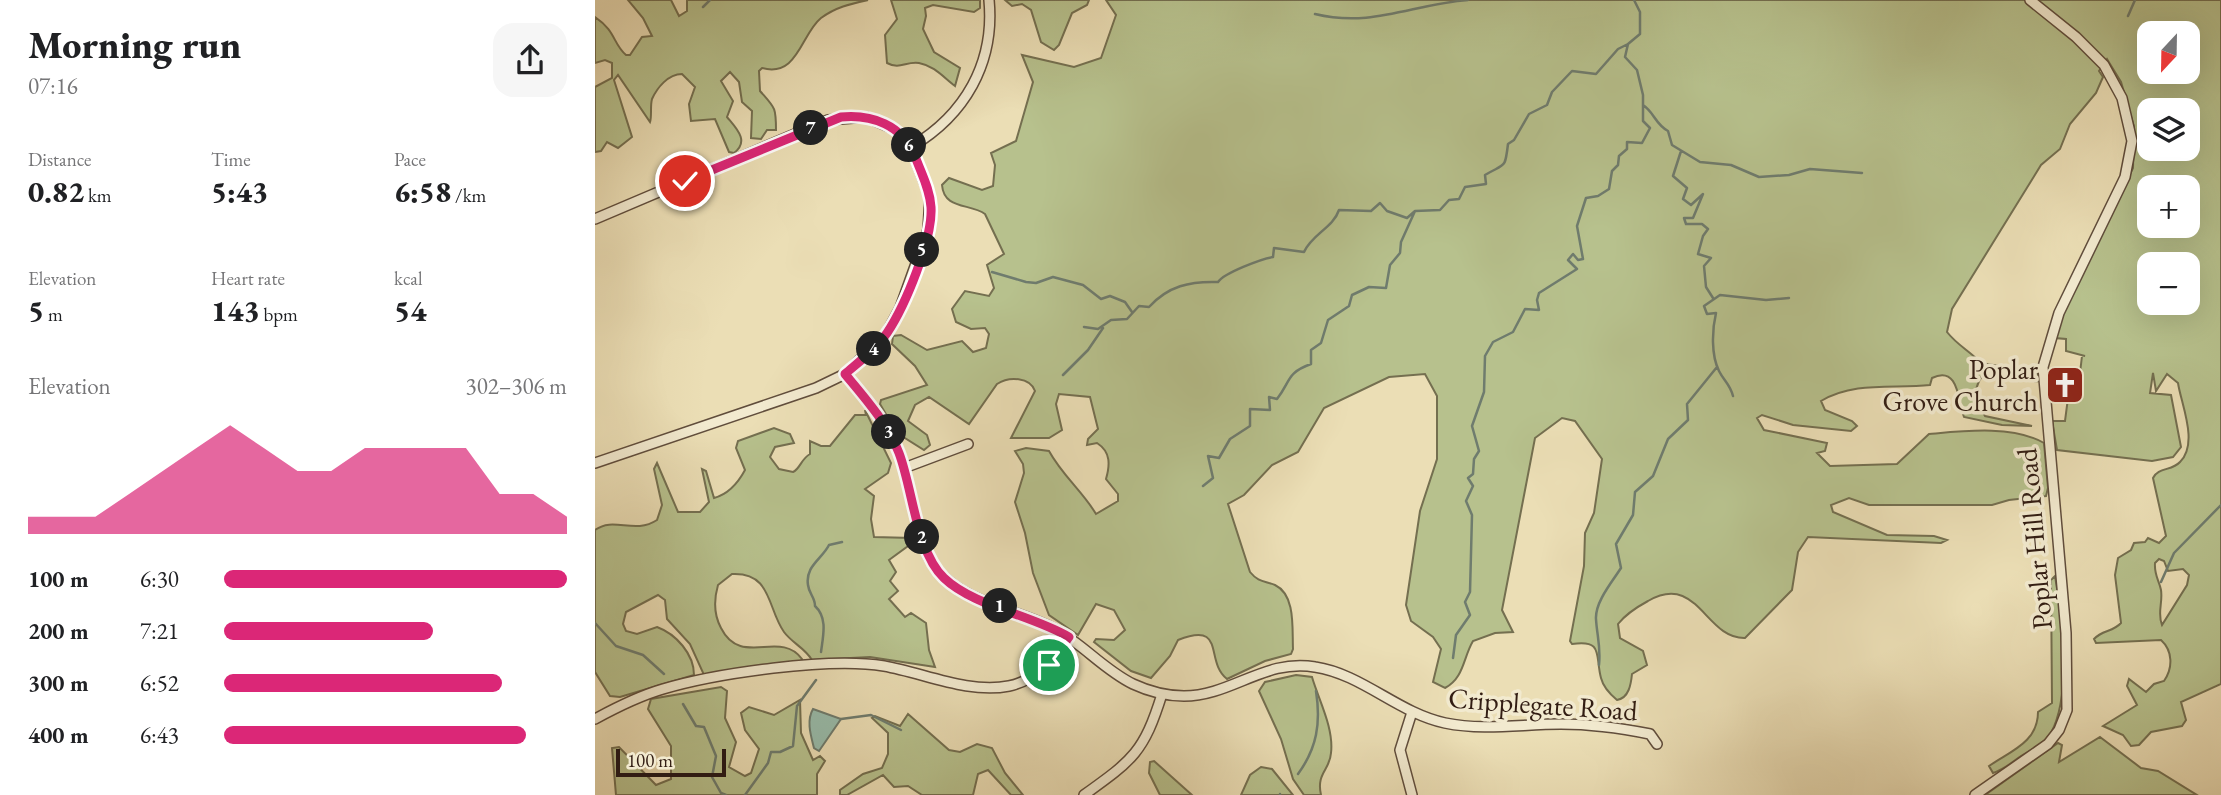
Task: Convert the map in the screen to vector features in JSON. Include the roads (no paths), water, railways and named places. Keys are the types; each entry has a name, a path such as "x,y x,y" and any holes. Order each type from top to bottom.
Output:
{"street":[{"path":"911,147 945,123 973,87 989,46 989,0"},
{"name":"Poplar Hill Road","path":"1975,795 2048,744 2059,730 2067,709 2066,633 2043,367 2051,332 2125,177 2132,146 2122,98 2104,65 2076,37 2030,0"},
{"path":"595,219 828,120 855,116 876,120 894,129 911,147 930,197 929,230 893,323 875,347 845,374 800,395 595,463"},
{"name":"Cripplegate Road","path":"845,374 880,418 894,441 929,561 946,580 973,597 1045,624 1069,637 1121,677 1162,694 1185,696 1212,693 1266,669 1303,665 1329,670 1412,712 1446,723 1509,728 1558,724 1607,726 1650,734 1657,744"},
{"path":"904,468 968,444"},
{"path":"595,719 645,695 680,684 837,664 882,666 983,687 1012,685 1049,665 1069,637"},
{"path":"1084,795 1137,754 1152,726 1162,694"},
{"path":"1412,712 1400,750 1412,795"}],"waterway":[{"path":"703,7 710,0"},
{"path":"1315,14 1336,18 1374,17 1468,0"},
{"path":"1453,658 1456,635 1470,615 1465,602 1470,592 1472,515 1466,501 1473,486 1468,478 1473,474 1474,459 1479,451 1472,426 1484,392 1485,356 1493,342 1513,332 1525,309 1539,310 1539,293 1577,269 1568,260 1573,254 1578,260 1583,259 1577,226 1586,198 1598,196 1609,189 1612,171 1618,165 1619,156 1627,149 1627,142 1642,143 1650,128 1643,121 1643,95 1637,70 1625,57 1628,44 1640,34 1640,12 1634,0"},
{"path":"2128,16 2135,0"},
{"path":"1084,327 1098,329 1111,320 1127,319 1139,306 1149,307 1164,294 1180,286 1218,282 1252,263 1273,257 1274,248 1304,252 1312,240 1332,222 1339,210 1371,211 1380,203 1387,211 1407,218 1415,211 1440,210 1449,200 1459,199 1465,187 1486,184 1485,175 1503,165 1508,144 1514,140 1529,114 1547,105 1552,92 1572,71 1596,74 1618,49 1628,44"},
{"path":"1643,105 1668,131 1672,145 1700,162 1731,165 1759,177 1789,175 1810,169 1862,173"},
{"path":"1681,151 1673,176 1687,188 1683,199 1691,205 1703,194 1693,218 1684,218 1686,224 1702,224 1708,229 1698,254 1711,258 1704,266 1706,287 1713,298"},
{"path":"1203,486 1213,478 1208,456 1219,458 1230,439 1250,426 1250,409 1270,410 1269,397 1277,399 1293,374 1311,364 1311,350 1321,343 1328,320 1349,306 1352,295 1369,287 1386,288 1390,265 1400,253 1401,242 1415,211"},
{"path":"992,272 1026,282 1036,283 1053,277 1083,285 1101,299 1110,296 1125,302 1132,312"},
{"path":"1733,396 1719,371 1713,350 1716,313 1707,314 1704,306 1720,295 1766,300 1789,298"},
{"path":"1063,375 1088,350 1103,328"},
{"path":"1599,665 1596,613 1605,592 1621,568 1616,544 1633,515 1635,492 1653,476 1668,439 1688,420 1687,404 1717,367"},
{"path":"2161,582 2174,553 2221,505"},
{"path":"821,652 822,616 815,606 808,578 811,568 829,545 842,542"},
{"path":"595,623 616,646 643,655 664,674"},
{"path":"745,795 768,763 771,752 780,752 793,746 797,706 816,680"},
{"path":"1298,774 1310,755 1316,735 1316,691"},
{"path":"683,704 696,726 704,727 716,756 712,777 721,793 726,795"},
{"path":"841,719 871,715 901,730"}],"place":[{"name":"Poplar Grove Church","path":"2065,385"}]}
